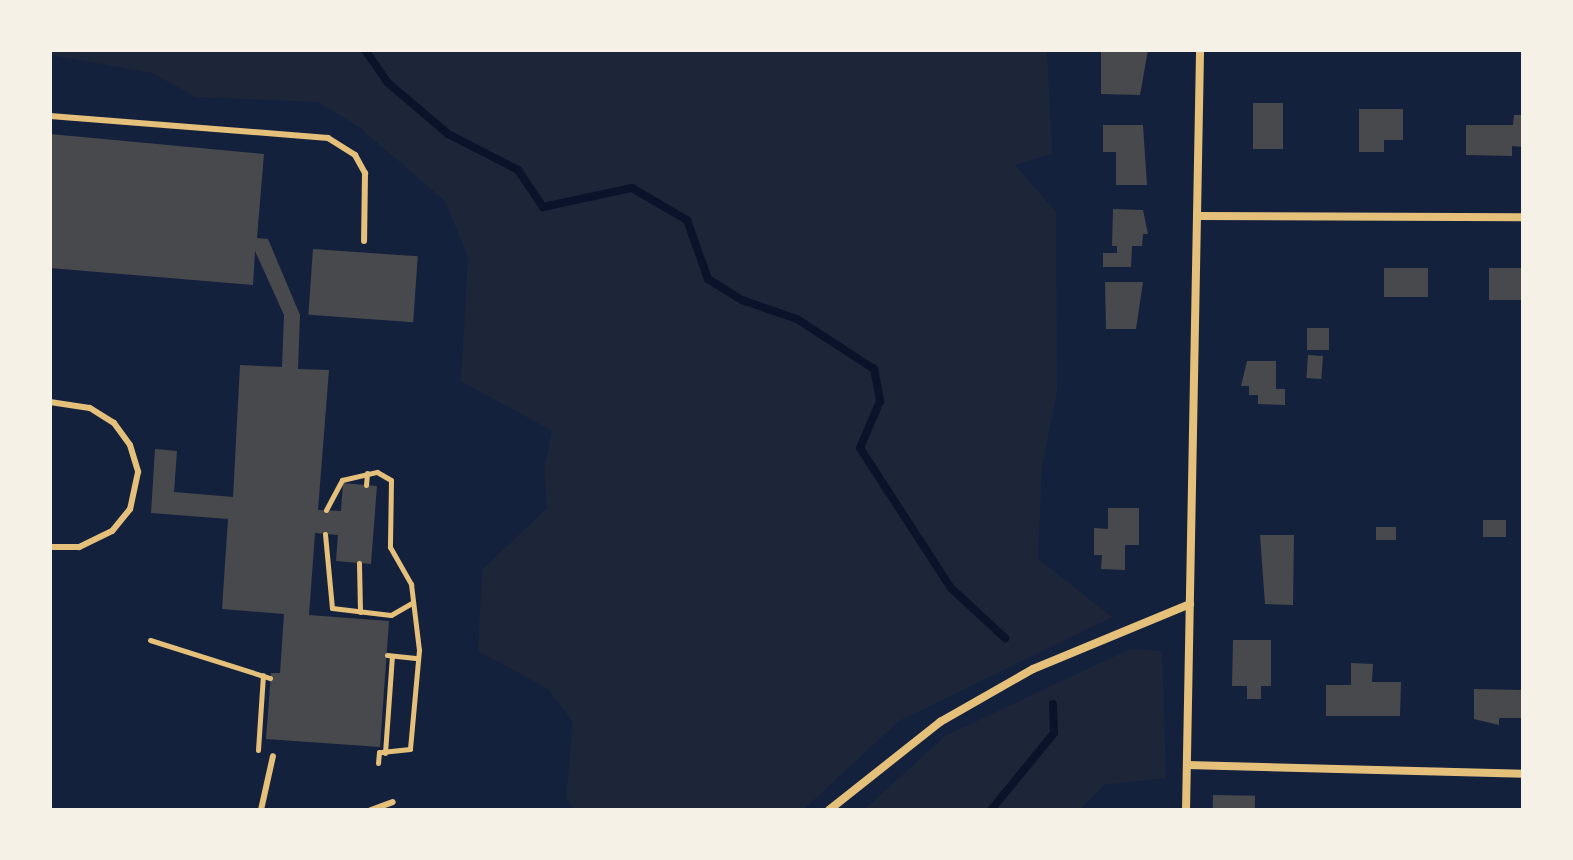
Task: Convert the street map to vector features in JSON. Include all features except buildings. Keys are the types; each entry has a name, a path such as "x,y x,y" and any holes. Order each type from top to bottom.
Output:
{"street":[{"path":"1186,810 1200,50"},
{"path":"1197,216 1523,217"},
{"path":"829,810 940,722 1033,669 1190,604"},
{"path":"1187,765 1523,774"}],"lane":[{"path":"50,116 328,138 347,148 365,173 364,241"},
{"path":"50,402 90,408 114,423 130,445 138,472 130,509 112,531 88,544 50,547"},
{"path":"261,810 273,756"},
{"path":"371,810 393,802"}],"path":[{"path":"366,485 367,473"},
{"path":"326,510 342,480 367,473 391,480 390,544 408,577 418,658 410,749 379,752 378,763"},
{"path":"325,534 330,606 391,615 412,603"},
{"path":"359,563 360,612"},
{"path":"150,640 267,676 258,750"},
{"path":"385,753 390,656 418,658"}],"shaded area":[{"path":"50,50 1047,50 1052,154 1015,165 1056,212 1057,392 1042,467 1038,559 1112,617 899,721 803,810 575,810 566,797 573,722 548,689 478,651 482,570 547,508 544,469 552,431 461,381 468,257 445,201 359,127 318,102 196,97 152,73 50,55"},
{"path":"1130,649 1162,651 1166,778 1104,785 1080,810 864,810 945,736"}],"waterway":[{"path":"365,50 387,82 448,134 518,170 543,207 632,188 687,220 708,279 742,300 797,319 874,369 880,401 860,448 951,588 1005,638"},
{"path":"991,810 1054,733 1053,704"}]}
